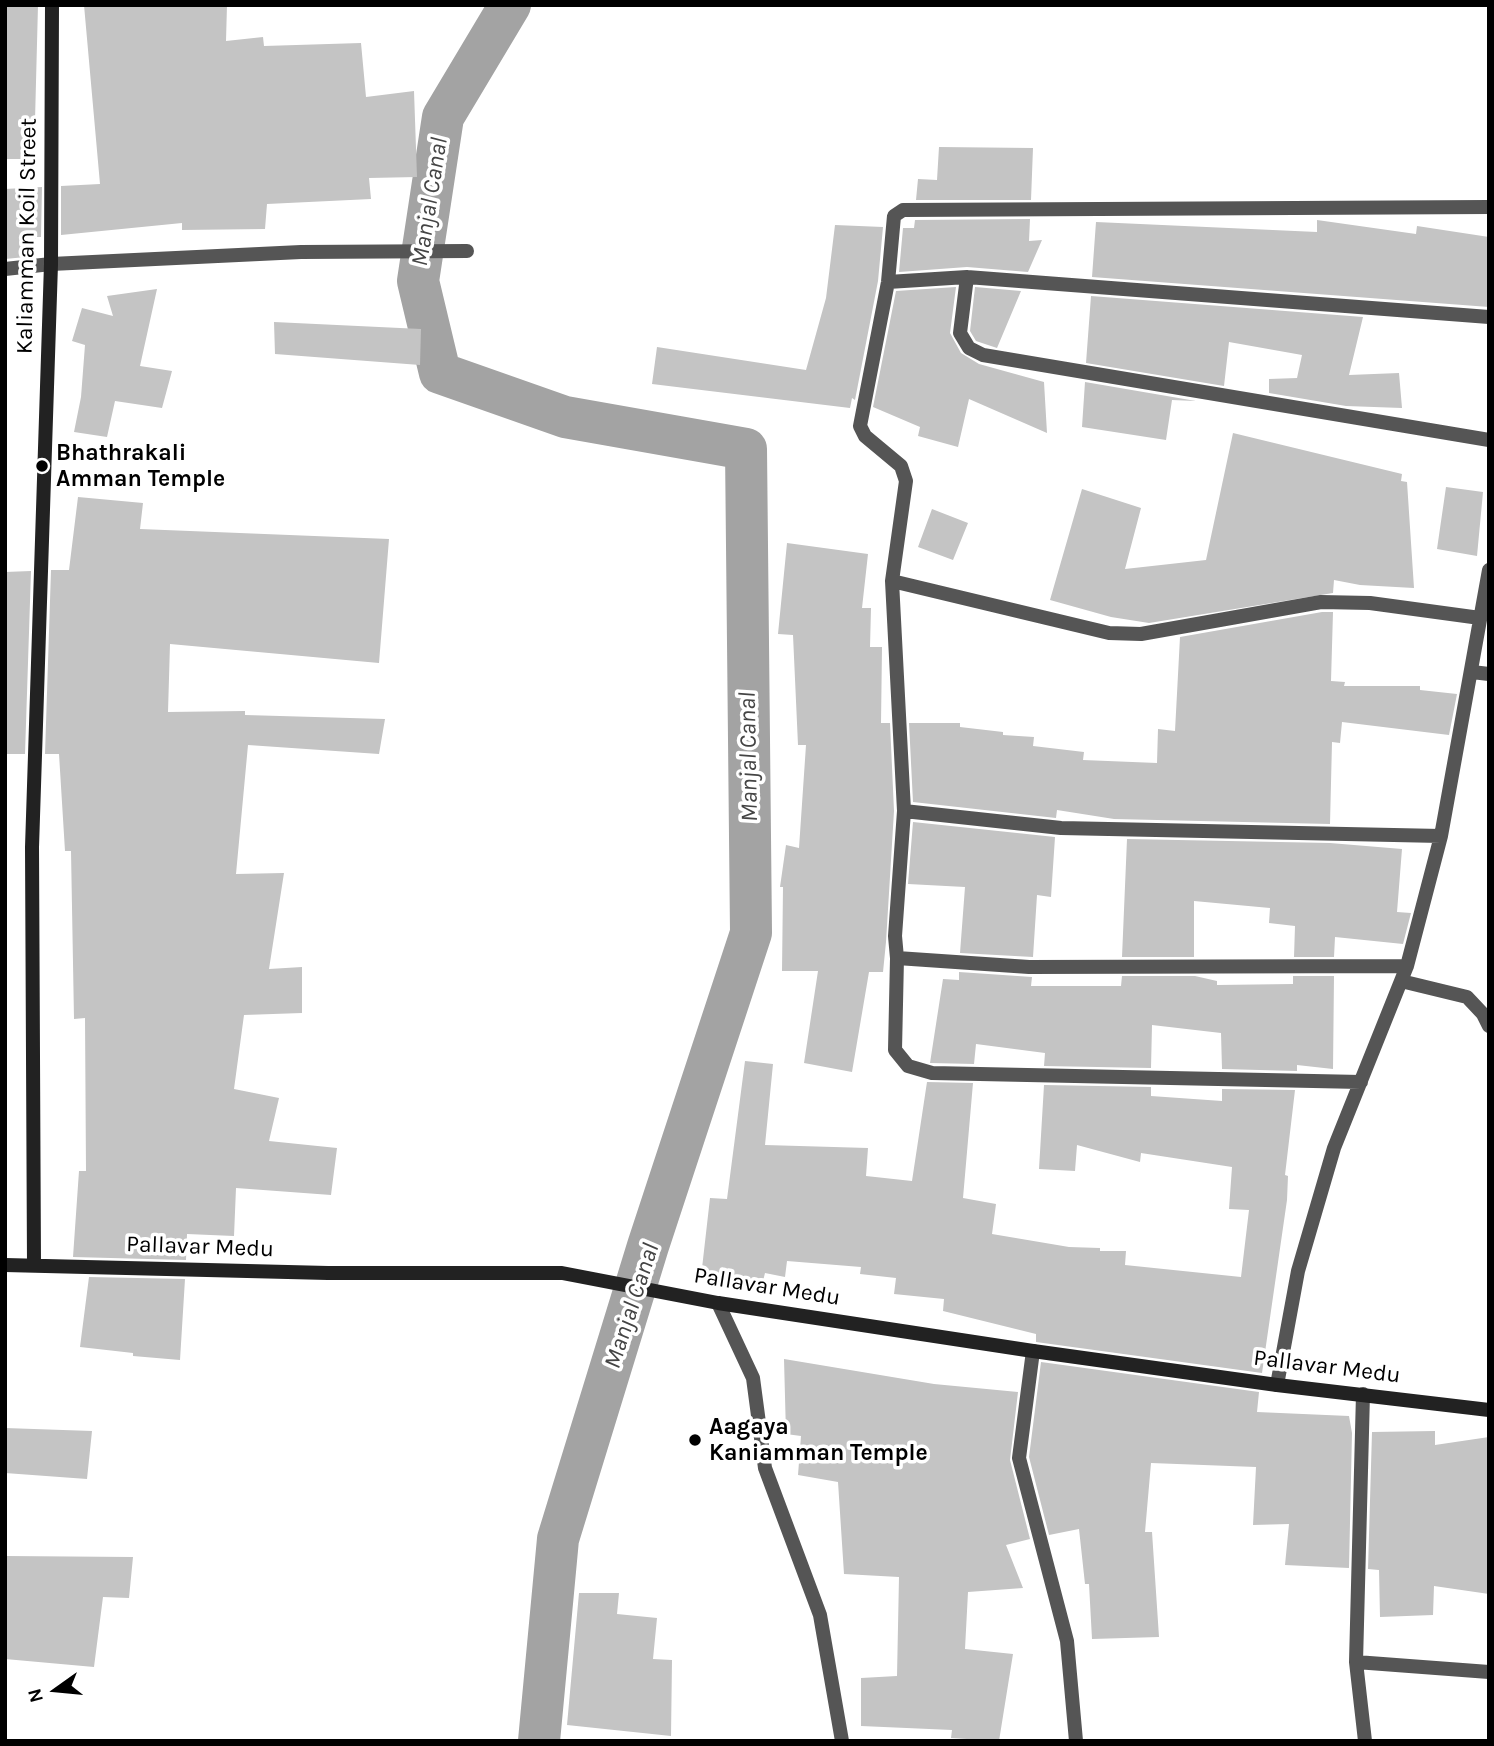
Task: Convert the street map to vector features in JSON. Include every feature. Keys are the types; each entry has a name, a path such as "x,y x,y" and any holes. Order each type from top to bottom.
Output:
{"street":[{"name":"Kaliamman Koil Street","path":"34,1265 32,847 51,264 52,5"},
{"path":"1361,1082 932,1073 908,1066 894,1050 897,958 895,936 904,811 891,581 906,481 901,466 865,436 860,426 888,282 894,216 903,211 1489,207"},
{"path":"5,269 51,264 382,250 467,251"},
{"path":"888,282 967,277 1489,317"},
{"path":"967,277 960,333 968,348 983,355 1489,440"},
{"path":"1278,1385 1298,1270 1334,1148 1407,966 1441,836 1489,570"},
{"path":"891,581 1109,633 1141,634 1321,602 1370,603 1480,618"},
{"path":"1472,672 1489,674"},
{"path":"904,811 1061,828 1441,836"},
{"path":"897,958 1029,967 1407,966"},
{"path":"1401,981 1467,998 1483,1014 1489,1026"},
{"name":"Pallavar Medu","path":"5,1265 328,1273 562,1273 718,1303 1033,1351 1278,1385 1489,1410"},
{"path":"718,1303 752,1378 765,1468 820,1615 842,1741"},
{"path":"1033,1351 1019,1458 1067,1641 1076,1741"},
{"path":"1363,1394 1356,1662 1365,1741"},
{"path":"1356,1662 1489,1672"}],"building":[{"path":"5,5 38,5 34,159 5,159"},
{"path":"84,5 227,5 226,41 263,37 264,46 361,43 366,97 414,91 417,177 369,178 371,199 267,204 265,229 182,230 182,223 61,235 61,186 100,184"},
{"path":"939,147 1033,148 1031,200 916,200 918,179 937,180"},
{"path":"42,187 41,237 36,237 36,256 5,259 5,189"},
{"path":"1030,219 1029,241 1042,240 1028,272 967,267 899,272 903,228 914,228 915,220"},
{"path":"1317,220 1416,234 1417,226 1489,237 1489,307 1092,277 1096,222 1317,232"},
{"path":"835,225 883,227 878,281 855,400 852,398 850,408 652,384 657,347 806,370 826,298"},
{"path":"956,287 950,333 961,353 979,364 1044,382 1047,433 969,399 958,447 918,436 920,427 873,407 896,291"},
{"path":"975,287 1021,291 997,348 976,341 970,331"},
{"path":"157,289 140,366 172,371 162,408 115,401 107,437 74,432 81,397 85,345 72,341 82,308 113,316 107,296"},
{"path":"1091,296 1363,317 1349,375 1399,373 1402,408 1346,406 1269,393 1269,379 1297,378 1302,355 1229,342 1224,386 1086,363"},
{"path":"274,322 421,329 420,365 275,354"},
{"path":"1085,382 1196,401 1172,400 1166,440 1082,427"},
{"path":"1233,433 1402,474 1401,481 1407,482 1414,588 1360,585 1334,580 1333,593 1149,623 1111,617 1050,600 1082,489 1141,508 1125,569 1206,560"},
{"path":"1446,487 1483,492 1477,556 1437,549"},
{"path":"78,497 143,503 140,529 389,539 379,663 170,644 168,712 245,711 245,715 385,719 379,754 248,745 236,874 284,873 269,969 302,967 302,1013 244,1015 234,1089 279,1098 269,1141 337,1148 331,1195 236,1188 234,1236 187,1234 186,1260 73,1257 79,1171 86,1171 85,1018 74,1019 71,851 65,851 59,754 45,754 51,570 69,570"},
{"path":"932,509 968,523 953,560 918,547"},
{"path":"787,543 868,554 862,608 871,608 870,647 882,647 881,723 890,723 894,811 886,942 883,972 869,972 852,1072 804,1063 818,971 782,971 783,887 780,887 786,845 799,848 806,745 798,745 793,635 778,634"},
{"path":"31,571 25,754 5,754 5,572"},
{"path":"1333,612 1331,681 1345,682 1344,686 1420,686 1420,690 1457,694 1449,735 1342,722 1340,743 1332,742 1330,824 1114,819 1057,810 1056,818 913,802 909,723 960,723 960,727 1003,732 1003,735 1034,737 1033,746 1084,752 1083,760 1157,763 1158,729 1175,731 1180,637"},
{"path":"913,822 1055,837 1051,897 1037,895 1033,957 960,953 965,887 908,884"},
{"path":"1127,839 1330,843 1402,849 1397,912 1411,913 1403,944 1335,937 1334,957 1294,957 1295,926 1269,923 1270,908 1194,901 1194,957 1122,957"},
{"path":"959,972 1032,977 1031,986 1121,986 1122,976 1195,976 1217,981 1217,985 1293,984 1293,976 1334,976 1333,1069 1297,1065 1297,1071 1222,1069 1221,1033 1152,1025 1151,1068 1044,1066 1045,1053 976,1044 974,1064 930,1063 943,979 959,980"},
{"path":"745,1061 773,1064 765,1145 868,1148 866,1176 912,1181 927,1082 973,1083 963,1198 996,1204 992,1234 1069,1247 1100,1248 1100,1251 1126,1251 1125,1265 1241,1277 1249,1210 1229,1209 1232,1167 1141,1153 1140,1162 1077,1145 1075,1171 1039,1169 1044,1085 1151,1087 1151,1096 1222,1101 1222,1089 1295,1090 1285,1175 1288,1176 1287,1200 1262,1373 1036,1342 1036,1334 943,1311 944,1299 894,1294 896,1278 860,1274 861,1267 787,1261 785,1277 765,1273 762,1285 701,1277 710,1198 727,1199"},
{"path":"89,1277 185,1279 180,1360 80,1347"},
{"path":"784,1359 934,1384 1018,1392 1010,1460 1030,1539 1006,1545 1023,1588 968,1592 965,1649 1013,1654 999,1741 951,1738 952,1730 861,1726 861,1678 897,1676 899,1577 844,1574 838,1482 798,1475 801,1436 786,1434"},
{"path":"1041,1362 1259,1392 1257,1412 1349,1416 1352,1433 1349,1568 1285,1565 1289,1524 1253,1525 1256,1467 1151,1463 1145,1532 1152,1532 1159,1637 1092,1639 1089,1584 1085,1584 1079,1529 1049,1535 1029,1457"},
{"path":"5,1428 92,1431 87,1479 5,1473"},
{"path":"1435,1431 1435,1445 1489,1437 1489,1594 1434,1586 1433,1615 1380,1617 1379,1570 1368,1569 1372,1432"},
{"path":"6,1556 133,1557 129,1598 103,1597 94,1667 5,1659"},
{"path":"579,1593 619,1593 617,1614 657,1618 653,1659 672,1660 671,1736 567,1725"}],"waterway":[{"name":"Manjal Canal","path":"510,5 443,117 418,281 440,373 565,417 746,449 751,933 648,1246 558,1539 539,1741"}],"place":[{"name":"Bhathrakali Amman Temple","path":"42,466"},
{"name":"Aagaya Kaniamman Temple","path":"695,1440"}]}
